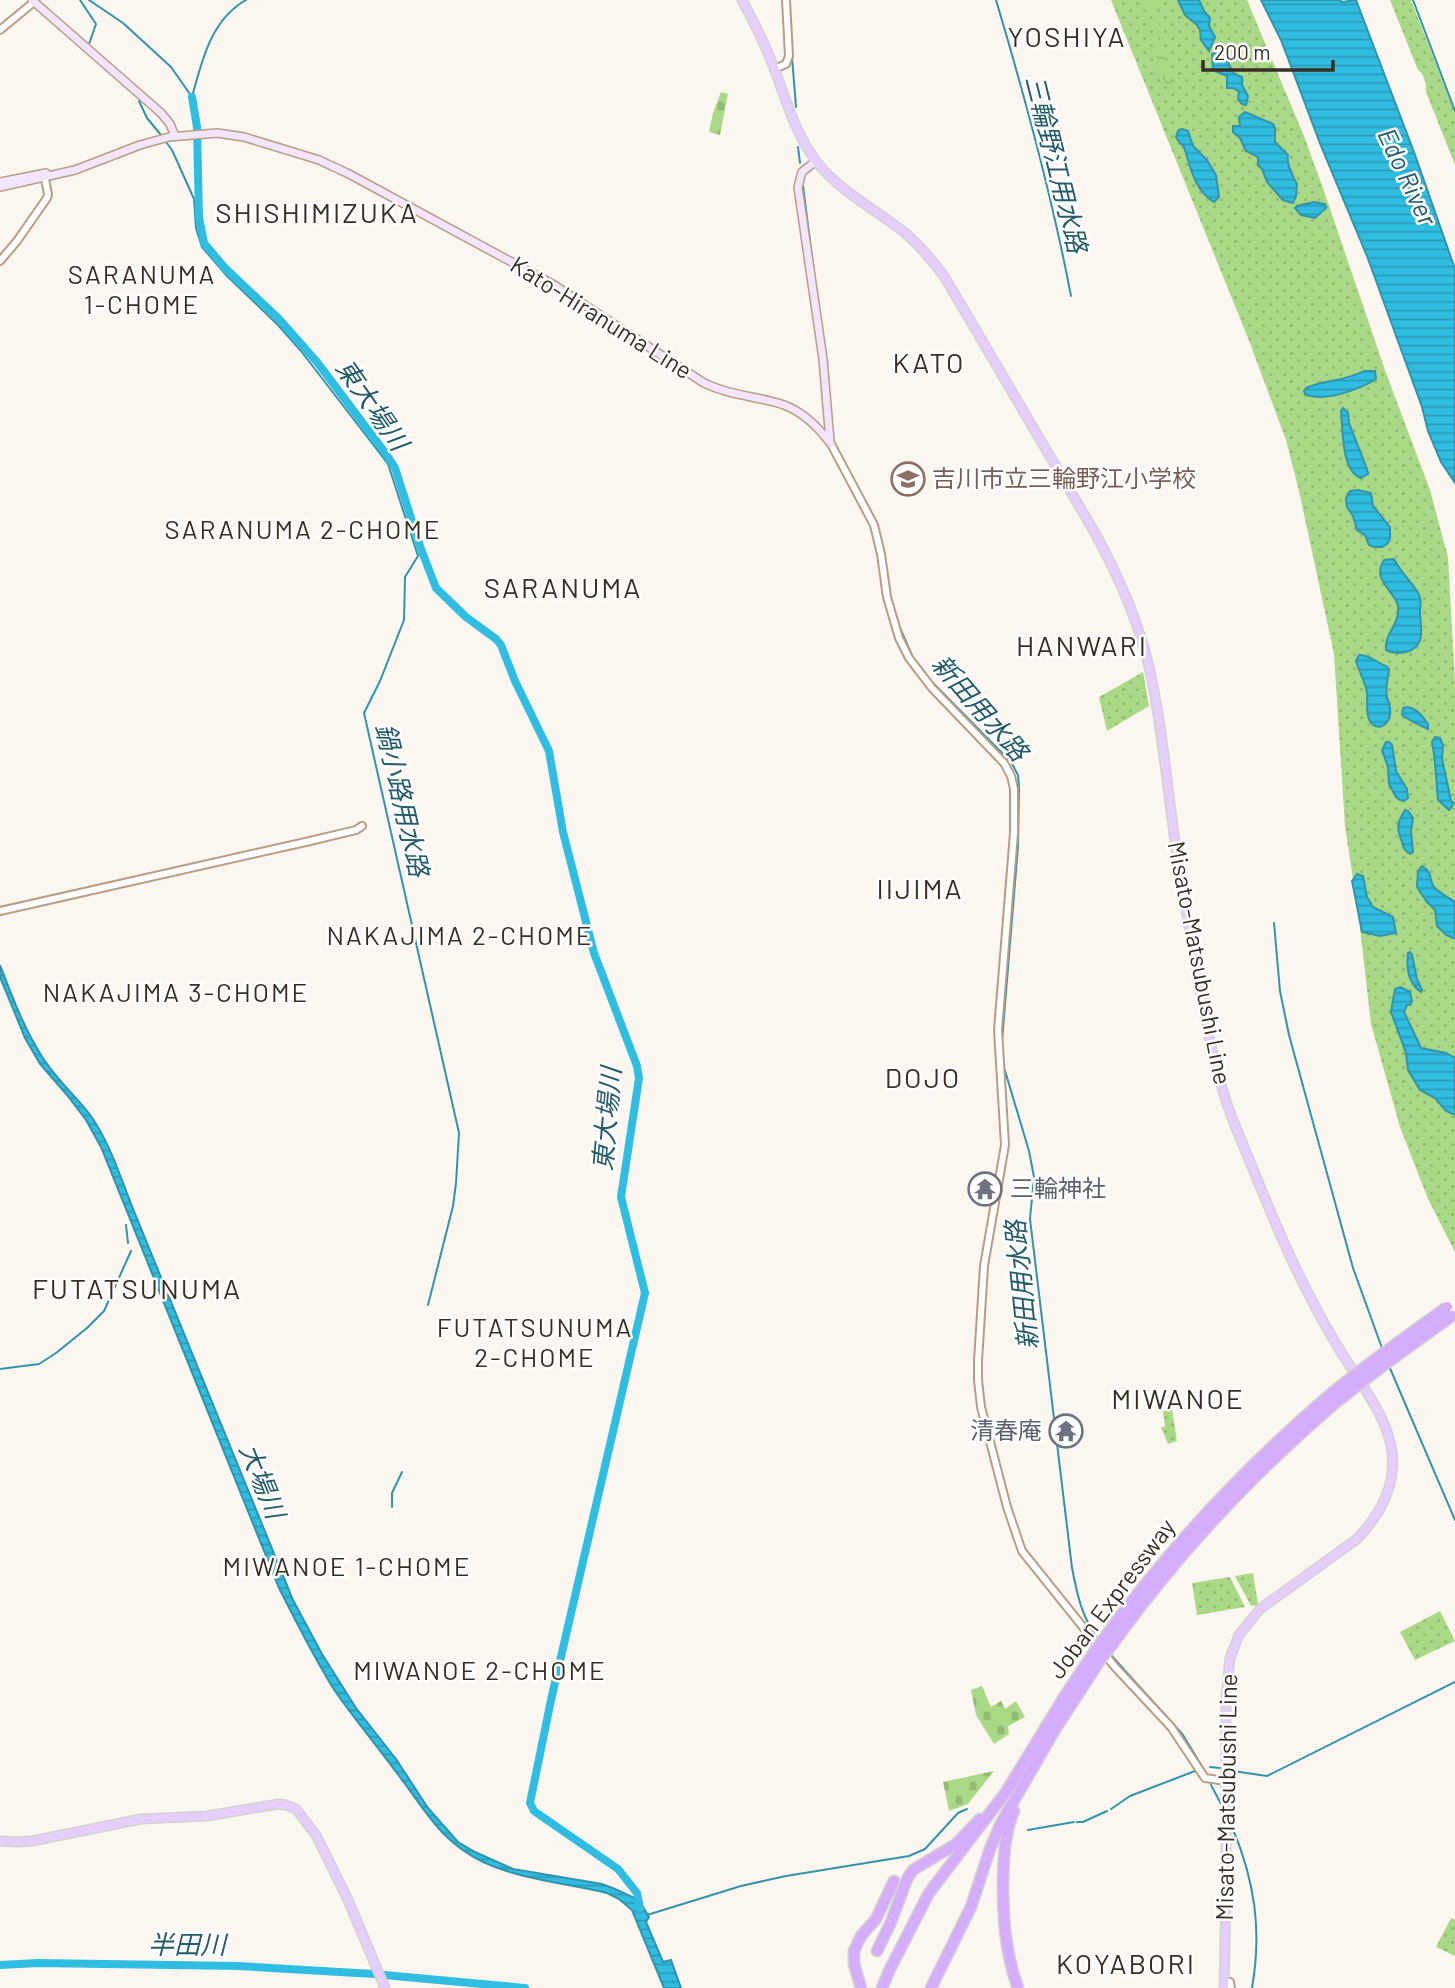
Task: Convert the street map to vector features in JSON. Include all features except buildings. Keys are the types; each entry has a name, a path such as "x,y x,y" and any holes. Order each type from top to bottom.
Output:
{"highway":[{"name":"Joban Expressway","path":"1200,1526 1227,1491 1291,1428 1378,1357 1455,1303"},
{"name":"Joban Expressway","path":"882,1988 929,1893 994,1809 1048,1722 1159,1567 1308,1427 1384,1365 1455,1314"},
{"name":"Joban Expressway","path":"931,1988 971,1907 995,1835 1098,1655"},
{"path":"877,1951 910,1874 921,1864 956,1844 981,1818 1002,1790 1038,1731 1048,1722"},
{"path":"1018,1988 1009,1962 1003,1928 1004,1853 1008,1827 1034,1766"},
{"path":"861,1988 854,1964 854,1951 858,1941 876,1919 894,1881"}],"main road":[{"name":"Misato-Matsubushi Line","path":"741,0 761,36 799,133 816,161 839,184 909,237 944,276 1117,575 1137,625 1152,682 1179,866 1209,1040 1219,1079 1234,1123 1294,1264 1317,1309 1381,1418 1390,1442 1392,1468 1388,1490 1370,1526 1357,1539 1260,1609 1233,1646 1227,1677 1228,1986"},
{"path":"33,1 153,105 166,118 175,136"},
{"name":"Kato-Hiranuma Line","path":"0,182 75,170 140,145 175,136 238,135 305,155 338,168 554,285 704,383 730,394 779,404 794,410 810,421 831,444"},
{"path":"816,161 802,172 798,187 824,368 831,444"},
{"name":"Kato-Hiranuma Line","path":"0,187 44,175"},
{"path":"0,1841 32,1841 141,1819 207,1816 278,1804 289,1806 296,1809 320,1840 385,1988"}],"street":[{"path":"774,69 786,64 789,57 786,0"},
{"path":"0,30 33,1"},
{"path":"0,261 44,205 48,194 44,175"},
{"path":"831,444 874,525 887,597 909,658 932,688 1004,763 1013,783 1014,845 998,1030 1004,1145 985,1251 978,1380 983,1419 1007,1507 1017,1539 1028,1560 1115,1667 1171,1727 1205,1778 1226,1781"},
{"path":"0,911 310,841 356,830 362,826"}],"green space":[{"path":"1111,0 1247,0 1304,136 1386,373 1430,490 1448,557 1455,682 1455,1252 1428,1199 1400,1127 1371,1024 1345,826 1334,654 1286,440 1248,338"},
{"path":"1146,0 1156,0 1160,29 1159,50 1169,65 1172,93 1158,68 1153,19 1145,4"},
{"path":"1390,0 1411,0 1455,113 1455,165 1426,92 1423,76 1418,70"},
{"path":"721,92 728,94 720,135 709,132"},
{"path":"1143,672 1149,706 1107,731 1099,697"},
{"path":"1172,1409 1177,1441 1168,1444 1161,1428 1165,1426 1163,1411"},
{"path":"1253,1573 1258,1605 1251,1606 1235,1576"},
{"path":"1230,1577 1245,1607 1197,1615 1192,1583"},
{"path":"1440,1611 1455,1641 1415,1660 1400,1632"},
{"path":"982,1686 991,1707 1001,1701 1005,1709 1016,1701 1025,1717 1008,1726 1009,1734 994,1744 976,1715 971,1690"},
{"path":"994,1771 968,1804 949,1811 943,1782"},
{"path":"1451,1918 1455,1920 1455,1956 1436,1947"}],"water":[{"path":"1178,0 1199,0 1210,18 1209,26 1215,37 1209,51 1201,40 1197,25 1185,15"},
{"name":"Edo River","path":"1261,0 1356,0 1455,269 1455,483 1441,462 1428,431 1422,407 1367,256 1281,40"},
{"path":"1218,53 1226,60 1234,74 1242,77 1242,85 1248,96 1246,105 1238,99 1239,91 1227,88 1227,76 1213,70 1212,54"},
{"path":"1245,112 1273,124 1275,142 1288,155 1289,166 1297,184 1293,203 1283,200 1267,182 1258,165 1258,157 1246,151 1240,138 1233,132 1233,126 1240,126 1239,117"},
{"path":"1182,129 1188,131 1193,146 1207,160 1216,175 1219,197 1214,202 1198,186 1184,148 1176,137"},
{"path":"1314,202 1325,204 1326,208 1315,218 1301,215 1295,208 1297,206"},
{"path":"1364,371 1375,371 1376,379 1352,391 1332,396 1305,394 1306,388"},
{"path":"1343,408 1348,413 1349,423 1367,469 1368,474 1361,478 1354,474 1346,458 1341,411"},
{"path":"1350,491 1371,493 1373,506 1390,527 1390,539 1382,547 1369,545 1365,535 1357,530 1347,507 1346,498"},
{"path":"1394,559 1421,601 1420,640 1415,648 1401,653 1386,650 1387,639 1397,618 1398,606 1380,573 1384,560"},
{"path":"1359,655 1370,657 1389,669 1386,690 1390,712 1385,725 1377,727 1368,717 1367,692 1356,661"},
{"path":"1407,707 1419,713 1428,724 1428,729 1402,715 1403,708"},
{"path":"1435,737 1440,738 1443,745 1442,759 1451,801 1454,803 1449,810 1438,800 1432,742"},
{"path":"1386,742 1392,745 1396,771 1407,789 1408,798 1404,801 1396,797 1389,784 1388,767 1382,750"},
{"path":"1405,810 1413,818 1413,852 1410,854 1404,849 1398,828"},
{"path":"1422,866 1429,874 1434,887 1455,902 1455,939 1437,926 1435,910 1417,887 1418,871"},
{"path":"1357,874 1363,876 1367,897 1373,907 1393,917 1396,933 1380,936 1362,932 1352,881"},
{"path":"1410,952 1421,992 1409,975 1407,959"},
{"path":"0,965 36,1047 48,1066 91,1116 109,1148 293,1600 322,1654 356,1708 396,1759 428,1808 458,1842 513,1869 602,1884 639,1900 649,1917 646,1922 663,1962 671,1960 681,1988 664,1988 632,1910 619,1899 607,1893 498,1868 468,1854 456,1845 427,1813 335,1691 279,1588 101,1147 86,1120 40,1064 25,1038 0,977"},
{"path":"1400,987 1410,992 1412,1001 1404,1012 1421,1048 1446,1053 1455,1058 1455,1115 1446,1111 1435,1098 1420,1090 1408,1070 1406,1053 1391,1012 1395,989"}],"waterway":[{"name":"鍋小路用水路","path":"80,0 96,24 89,44"},
{"path":"89,0 123,23 171,67 192,97"},
{"path":"192,97 204,55 216,30 224,18 246,0"},
{"name":"新田用水路","path":"789,0 790,13"},
{"name":"三輪野江用水路","path":"996,0 1037,147 1071,296"},
{"path":"1413,0 1455,111"},
{"name":"新田用水路","path":"792,57 796,107"},
{"name":"東大場川","path":"192,97 197,127 199,217 204,243 317,362 386,454 395,468 436,588 501,645 549,751 563,832 594,953 637,1066 639,1078 621,1197 645,1293 551,1700 530,1803 534,1811 618,1869 637,1893 640,1908"},
{"name":"鍋小路用水路","path":"139,101 147,118 161,135"},
{"name":"鍋小路用水路","path":"166,142 194,199 196,228 202,247 301,351 388,464 418,556 405,577 404,620 364,713 459,1133 453,1206 428,1305"},
{"name":"新田用水路","path":"798,147 800,163"},
{"name":"新田用水路","path":"803,186 816,289"},
{"name":"新田用水路","path":"817,295 826,356"},
{"name":"新田用水路","path":"867,505 872,514"},
{"name":"新田用水路","path":"897,621 914,660"},
{"name":"新田用水路","path":"928,678 1011,762 1018,775 1018,846 1002,1041 1003,1064 1034,1177 1030,1219 1072,1568 1084,1614 1098,1639"},
{"path":"1274,923 1280,991 1289,1035 1353,1268 1382,1348"},
{"path":"126,1225 128,1243"},
{"path":"0,1369 39,1364 87,1328 104,1311 131,1251"},
{"path":"1389,1366 1455,1520"},
{"name":"鍋小路用水路","path":"392,1507 392,1493 402,1472"},
{"name":"新田用水路","path":"1110,1654 1183,1735 1206,1773"},
{"path":"1233,1771 1267,1776 1455,1682"},
{"path":"1210,1767 1220,1768"},
{"path":"1111,1809 1130,1796 1195,1771"},
{"name":"新田用水路","path":"1211,1785 1221,1804"},
{"path":"647,1915 741,1886 909,1856 925,1849 958,1813 967,1809"},
{"path":"1077,1822 1107,1811"},
{"path":"1028,1830 1074,1822"},
{"name":"新田用水路","path":"1232,1827 1246,1867 1254,1906 1256,1946 1252,1988"},
{"name":"半田川","path":"0,1965 38,1963 238,1966 374,1974"},
{"name":"半田川","path":"384,1975 525,1988"}],"place":[{"name":"吉川市立三輪野江小学校","path":"908,479"},
{"name":"三輪神社","path":"985,1189"},
{"name":"清春庵","path":"1066,1431"}],"district":[{"name":"YOSHIYA","path":"1067,37"},
{"name":"SHISHIMIZUKA","path":"317,213"},
{"name":"SARANUMA 1-CHOME","path":"142,290"},
{"name":"KATO","path":"929,363"},
{"name":"SARANUMA 2-CHOME","path":"303,530"},
{"name":"SARANUMA","path":"563,588"},
{"name":"HANWARI","path":"1082,646"},
{"name":"IIJIMA","path":"920,889"},
{"name":"NAKAJIMA 2-CHOME","path":"460,936"},
{"name":"NAKAJIMA 3-CHOME","path":"176,993"},
{"name":"DOJO","path":"923,1078"},
{"name":"FUTATSUNUMA","path":"137,1289"},
{"name":"FUTATSUNUMA 2-CHOME","path":"535,1343"},
{"name":"MIWANOE","path":"1178,1399"},
{"name":"MIWANOE 1-CHOME","path":"347,1567"},
{"name":"MIWANOE 2-CHOME","path":"480,1671"},
{"name":"KOYABORI","path":"1126,1964"}],"water label":[{"name":"大場川","path":"262,1481"}]}
